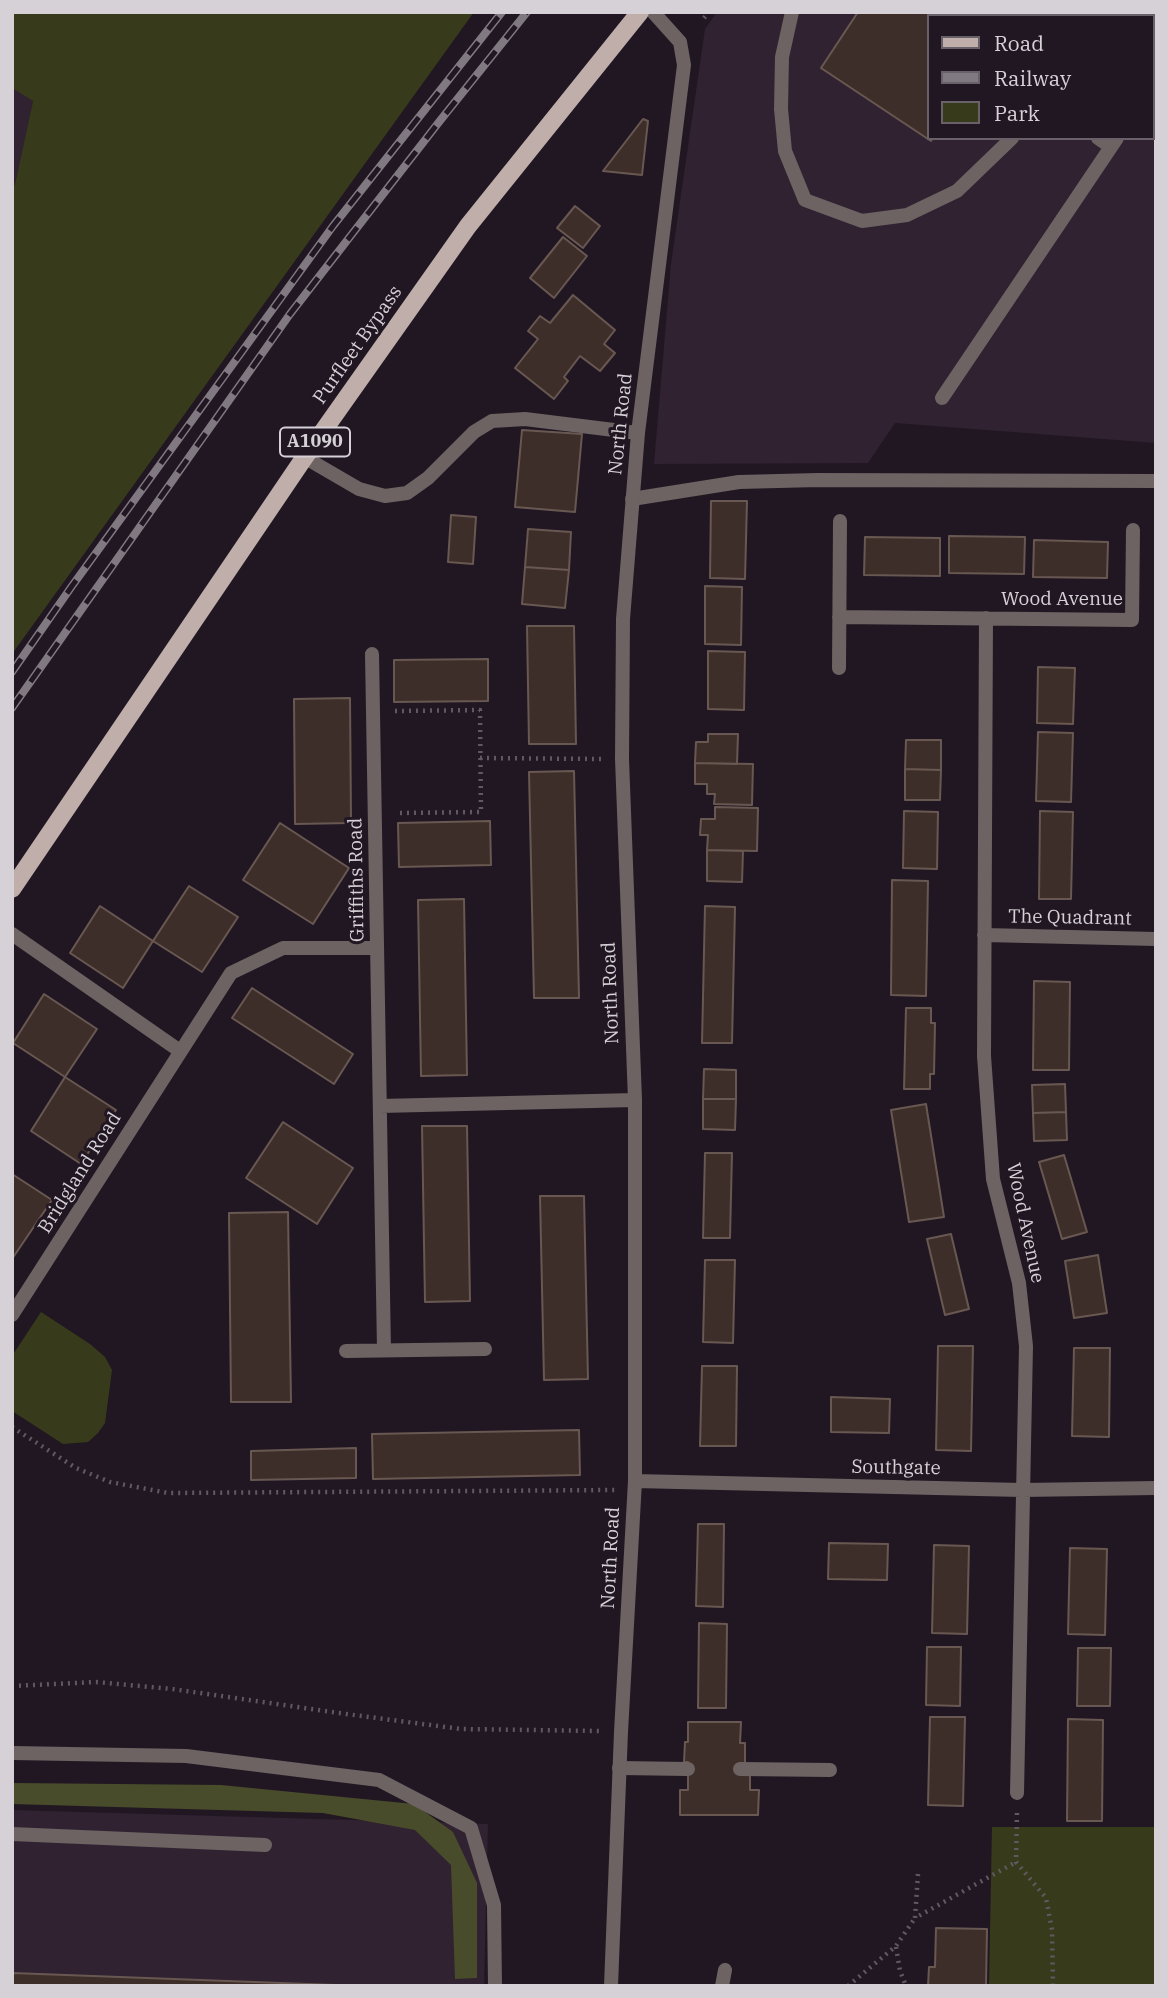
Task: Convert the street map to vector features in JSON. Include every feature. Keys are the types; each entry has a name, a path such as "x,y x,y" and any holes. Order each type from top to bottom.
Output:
{"main road":[{"name":"Purfleet Bypass","path":"12,889 304,457 468,226 640,12"}],"street":[{"name":"North Road","path":"611,1986 619,1768 635,1485 635,1100 622,759 623,620 638,433 684,65 680,42 653,12"},
{"path":"793,12 782,58 781,109 785,151 805,200 862,221 907,215 957,191 1010,140"},
{"path":"942,398 1114,142"},
{"path":"304,457 359,489 385,496 407,493 428,478 474,432 492,421 525,419 638,433"},
{"path":"632,499 739,482 1156,481"},
{"path":"839,668 840,521"},
{"name":"Wood Avenue","path":"839,617 1132,620 1133,530"},
{"name":"Wood Avenue","path":"986,618 984,1056 993,1179 1019,1283 1026,1346 1017,1793"},
{"name":"Griffiths Road","path":"372,654 384,1350"},
{"path":"12,934 180,1051"},
{"name":"The Quadrant","path":"984,935 1156,939"},
{"name":"Bridgland Road","path":"12,1315 231,973 283,948 377,948"},
{"path":"380,1106 635,1100"},
{"path":"346,1351 485,1349"},
{"name":"Southgate","path":"635,1485 1022,1490 1156,1488"},
{"path":"12,1752 186,1756 379,1780 471,1828 494,1905 495,1986"},
{"path":"619,1768 688,1769"},
{"path":"740,1769 830,1770"},
{"path":"12,1834 265,1845"},
{"path":"722,1986 725,1970"}],"path":[{"path":"704,19 709,12"},
{"path":"373,711 480,710 481,812 375,814"},
{"path":"480,758 622,759"},
{"path":"12,1426 76,1468 110,1482 168,1493 635,1485"},
{"path":"12,1686 96,1682 172,1689 460,1729 621,1732"},
{"path":"1017,1793 1016,1862 1046,1898 1052,1930 1054,1986"},
{"path":"848,1986 896,1946 915,1918 1016,1862"},
{"path":"915,1918 918,1874"},
{"path":"896,1946 900,1971 906,1986"}],"shaded area":[{"path":"717,12 1156,12 1156,443 895,423 868,463 654,464 671,264 705,29"},
{"path":"12,88 33,101 12,189"},
{"path":"12,1810 488,1824 484,1986 12,1986"}],"green space":[{"path":"12,12 474,12 12,654 12,189 33,101 12,88"},
{"path":"41,1312 90,1344 105,1357 112,1370 105,1423 88,1442 63,1444 12,1411 12,1356"},
{"path":"12,1783 221,1785 414,1804 453,1832 477,1883 477,1978 455,1979 451,1865 415,1830 323,1813 12,1804"},
{"path":"992,1827 1156,1827 1156,1986 989,1986"}],"building":[{"path":"858,12 1016,12 926,14 926,138 821,68"},
{"path":"643,119 648,121 642,175 603,171"},
{"path":"575,206 600,226 583,248 557,228"},
{"path":"563,237 587,256 554,298 530,278"},
{"path":"573,295 615,330 604,344 615,353 600,371 580,356 564,377 568,381 554,399 515,368 538,339 528,331 540,316 550,323"},
{"path":"522,430 582,434 575,512 515,507"},
{"path":"711,501 747,501 745,579 710,578"},
{"path":"451,515 476,517 473,564 448,562"},
{"path":"528,529 571,532 569,570 525,567"},
{"path":"949,536 1025,537 1024,574 949,573"},
{"path":"865,537 940,538 940,576 864,575"},
{"path":"1034,540 1108,542 1107,578 1033,577"},
{"path":"525,567 569,570 565,608 522,604"},
{"path":"705,586 742,587 741,645 705,644"},
{"path":"527,626 574,626 576,744 529,744"},
{"path":"708,651 745,652 744,710 708,709"},
{"path":"488,659 488,701 394,702 394,660"},
{"path":"1038,667 1075,668 1073,724 1037,723"},
{"path":"350,698 351,823 295,824 294,699"},
{"path":"1038,732 1073,733 1071,802 1036,801"},
{"path":"708,734 738,734 737,764 695,763 696,742 708,742"},
{"path":"906,740 941,740 941,770 905,769"},
{"path":"695,763 753,764 752,805 714,804 715,794 707,794 707,784 695,784"},
{"path":"905,769 941,770 940,800 905,800"},
{"path":"574,771 579,998 534,998 529,772"},
{"path":"715,807 758,808 757,851 707,850 708,835 700,835 701,819 715,819"},
{"path":"904,811 938,812 937,869 903,868"},
{"path":"1040,811 1073,812 1071,899 1039,899"},
{"path":"490,821 491,865 399,867 398,823"},
{"path":"280,823 349,868 313,924 243,880"},
{"path":"707,850 743,851 742,882 707,881"},
{"path":"892,880 928,881 926,996 891,995"},
{"path":"189,886 238,917 202,972 153,941"},
{"path":"464,899 467,1075 421,1076 418,900"},
{"path":"100,906 153,941 123,988 70,953"},
{"path":"705,906 735,907 732,1043 702,1043"},
{"path":"1034,981 1070,982 1069,1070 1033,1070"},
{"path":"252,988 353,1054 334,1084 232,1018"},
{"path":"44,994 97,1029 65,1077 13,1043"},
{"path":"906,1008 931,1008 931,1023 935,1023 934,1074 930,1074 930,1089 904,1089"},
{"path":"704,1069 736,1070 736,1099 703,1099"},
{"path":"65,1077 116,1110 81,1164 31,1131"},
{"path":"1065,1084 1066,1112 1033,1113 1032,1085"},
{"path":"703,1099 736,1099 735,1130 703,1129"},
{"path":"926,1104 944,1217 909,1222 891,1110"},
{"path":"1066,1112 1067,1140 1034,1141 1033,1113"},
{"path":"283,1122 353,1168 317,1224 246,1178"},
{"path":"422,1126 467,1126 470,1301 425,1302"},
{"path":"705,1153 732,1153 730,1238 703,1238"},
{"path":"1064,1155 1087,1232 1062,1239 1039,1162"},
{"path":"12,1174 52,1200 12,1259"},
{"path":"540,1196 584,1196 588,1379 544,1380"},
{"path":"288,1212 291,1402 231,1402 229,1213"},
{"path":"951,1234 969,1309 945,1315 927,1239"},
{"path":"1098,1255 1107,1313 1074,1318 1065,1261"},
{"path":"705,1260 735,1260 733,1343 703,1342"},
{"path":"938,1346 973,1346 971,1451 936,1450"},
{"path":"1074,1348 1110,1348 1109,1437 1072,1436"},
{"path":"702,1366 737,1366 736,1446 700,1446"},
{"path":"831,1397 890,1399 889,1433 831,1432"},
{"path":"579,1430 580,1475 373,1479 372,1434"},
{"path":"356,1448 356,1478 251,1480 251,1451"},
{"path":"698,1524 724,1524 723,1607 696,1606"},
{"path":"829,1543 888,1544 887,1580 828,1579"},
{"path":"934,1545 969,1546 967,1634 932,1633"},
{"path":"1070,1548 1107,1549 1105,1635 1068,1634"},
{"path":"699,1623 727,1624 726,1708 698,1708"},
{"path":"927,1647 961,1647 960,1706 926,1705"},
{"path":"1078,1648 1111,1648 1110,1706 1077,1706"},
{"path":"930,1717 965,1717 963,1806 928,1805"},
{"path":"1068,1719 1103,1720 1102,1821 1067,1821"},
{"path":"688,1722 741,1722 740,1743 745,1743 745,1763 750,1774 750,1790 759,1790 758,1815 680,1815 680,1790 688,1790 688,1762 684,1762"},
{"path":"936,1928 987,1929 986,1986 928,1986 929,1967 935,1967"},
{"path":"12,1973 362,1986 12,1986"}],"railway":[{"path":"12,672 333,226 502,12"},
{"path":"12,708 290,314 527,12"}]}
